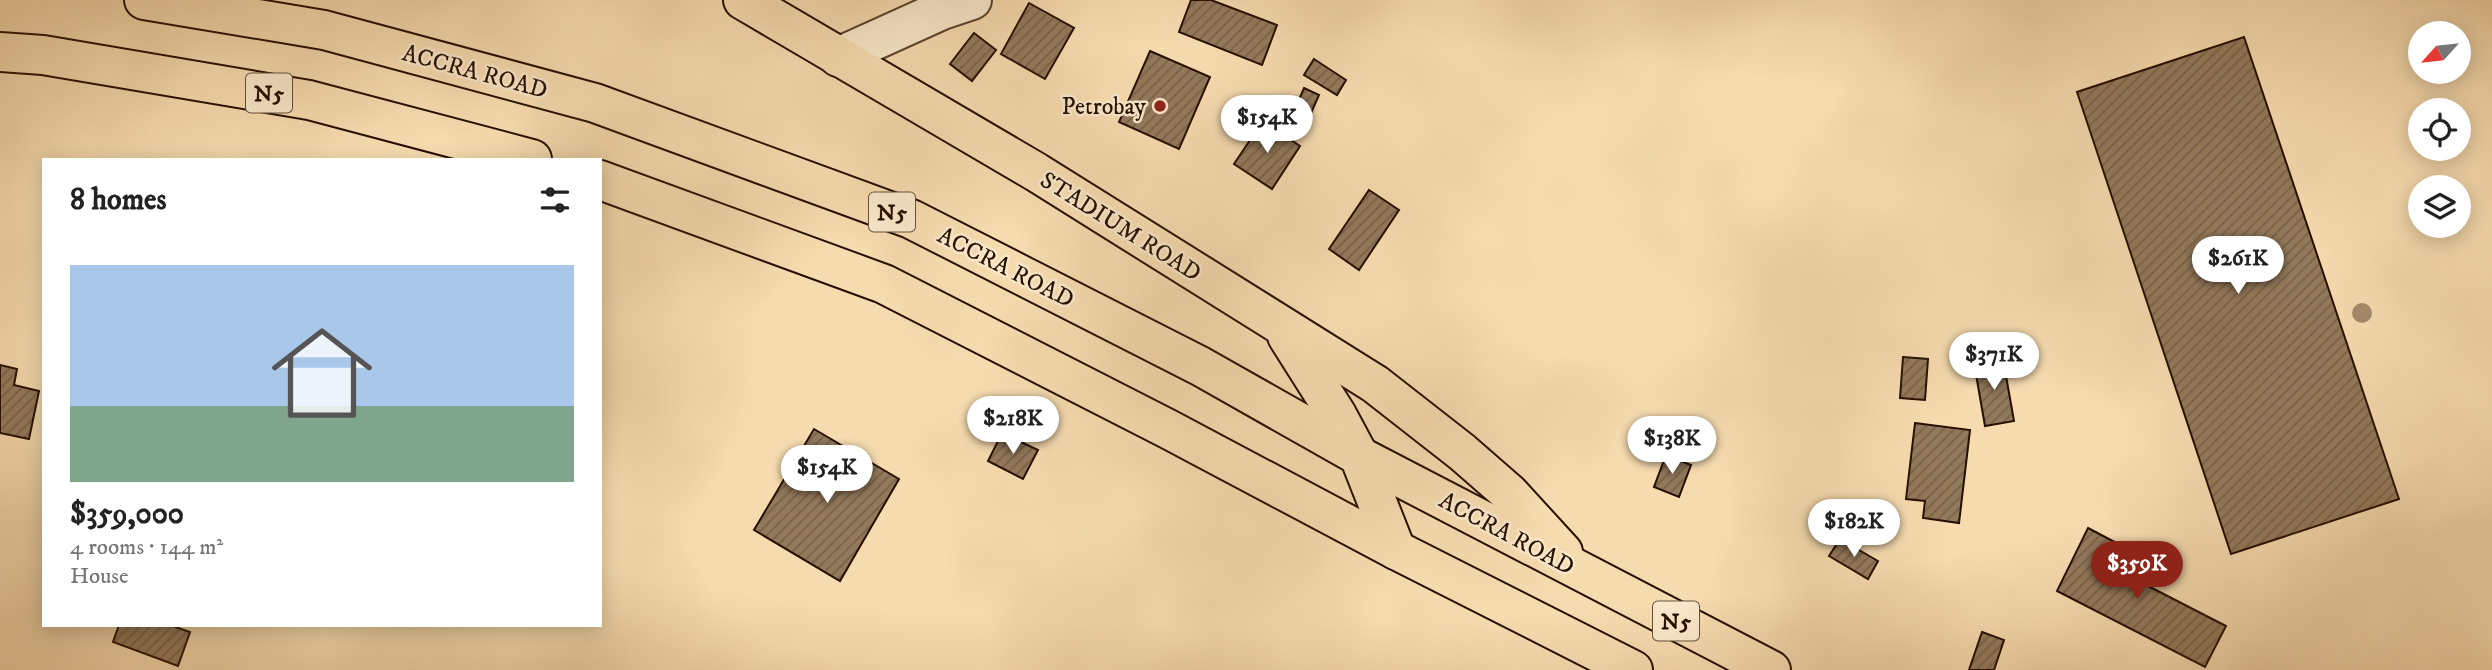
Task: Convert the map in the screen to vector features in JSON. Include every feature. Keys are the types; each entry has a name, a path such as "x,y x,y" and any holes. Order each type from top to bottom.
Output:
{"main road":[{"name":"ACCRA ROAD","path":"144,0 324,30 595,103 911,219 1200,366 1359,456 1770,670"},
{"name":"STADIUM ROAD","path":"743,0 1036,172 1280,326 1325,395 1359,456 1396,550"},
{"name":"N5","path":"0,52 43,55 309,100 528,158"},
{"name":"N5","path":"602,181 884,284 1633,670"},
{"path":"1280,326 1374,384 1462,452 1509,494 1582,572"}],"street":[{"path":"838,57 942,10 972,0"}],"building":[{"path":"1191,0 1211,0 1277,25 1262,65 1179,32"},
{"path":"1029,3 1074,28 1045,79 1001,54"},
{"path":"974,33 996,50 972,81 950,64"},
{"path":"2244,37 2399,499 2231,554 2077,92"},
{"path":"1150,51 1210,77 1179,149 1119,122"},
{"path":"1314,59 1346,80 1337,95 1304,75"},
{"path":"1304,88 1319,95 1308,120 1293,113"},
{"path":"1263,121 1300,146 1272,189 1234,164"},
{"path":"1369,190 1399,210 1359,270 1329,249"},
{"path":"1903,357 1928,359 1925,400 1900,398"},
{"path":"2003,359 2014,421 1985,426 1974,363"},
{"path":"0,365 17,369 14,385 39,391 29,439 0,433"},
{"path":"1915,423 1970,430 1959,523 1923,518 1925,501 1906,499"},
{"path":"814,429 899,479 840,581 754,530"},
{"path":"1002,433 1038,450 1023,479 988,461"},
{"path":"1666,455 1691,465 1679,497 1654,487"},
{"path":"2088,528 2126,548 2115,569 2226,626 2205,667 2057,591"},
{"path":"1840,539 1878,561 1868,579 1829,556"},
{"path":"118,627 176,627 190,632 178,666 113,642"},
{"path":"1982,632 2004,640 1994,670 1969,670"}],"place":[{"name":"Petrobay","path":"1160,106"}]}
